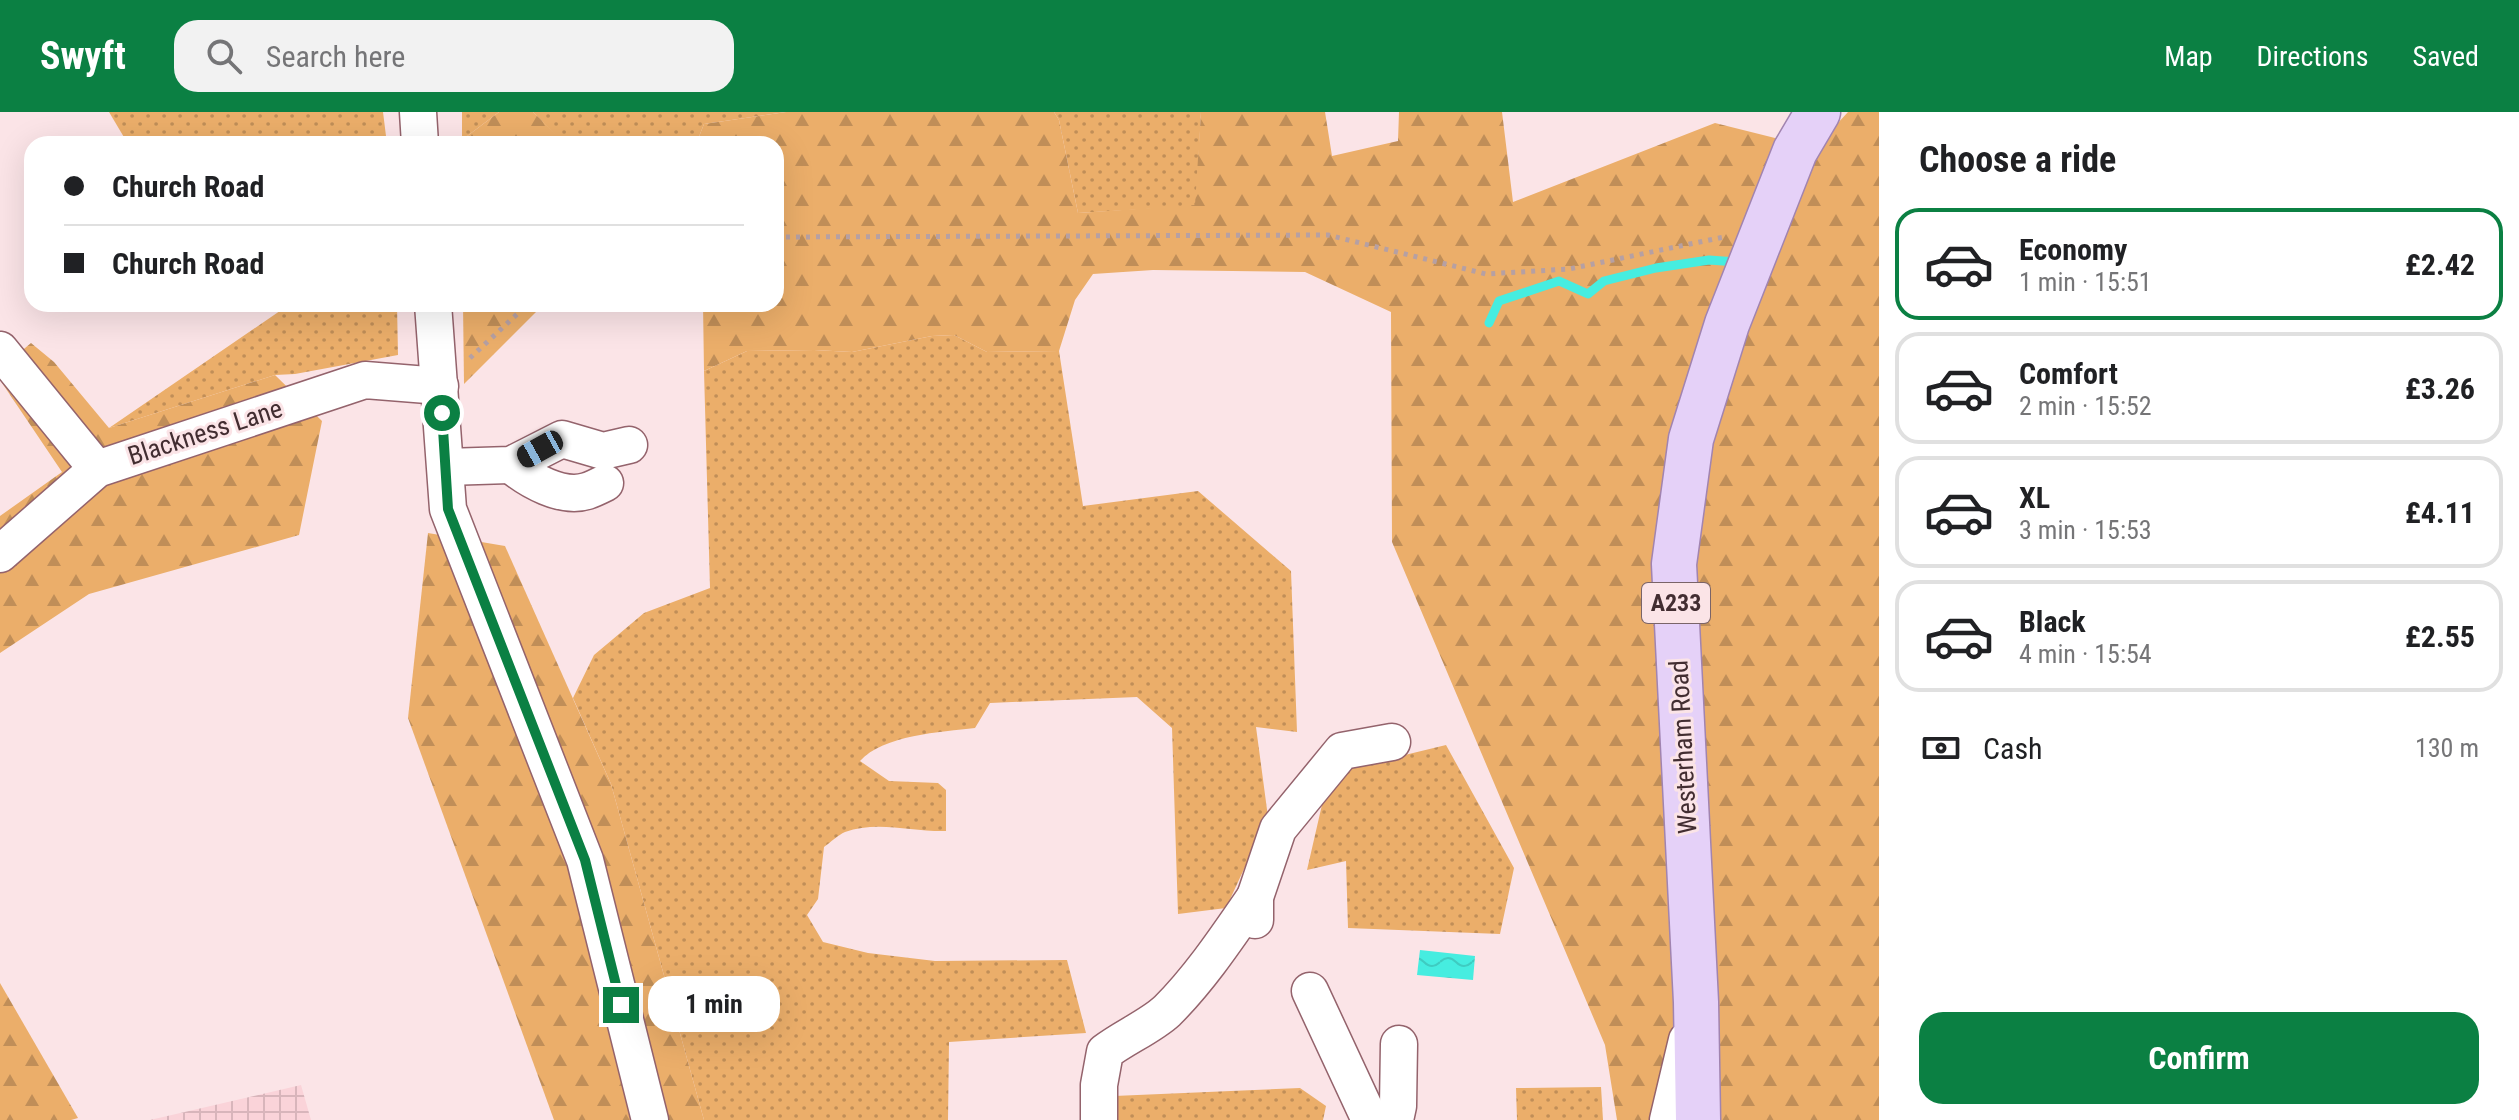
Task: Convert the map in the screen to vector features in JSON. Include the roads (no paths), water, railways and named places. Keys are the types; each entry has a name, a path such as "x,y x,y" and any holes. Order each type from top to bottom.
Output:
{"main road":[{"name":"Westerham Road","path":"1698,1120 1696,1002 1674,564 1691,439 1737,297 1795,151 1818,112"}],"street":[{"path":"418,112 420,136"},
{"path":"434,312 448,509 585,860 650,1120"},
{"path":"0,350 97,469"},
{"name":"Blackness Lane","path":"0,554 97,469 365,380 440,386"},
{"path":"446,467 511,465 562,439 603,451 629,445"},
{"path":"511,465 527,478 560,490 584,492 605,483"},
{"path":"1099,1120 1099,1085 1105,1052 1165,1013 1227,939 1255,897 1278,829 1342,751 1392,742"},
{"path":"1255,897 1256,937"},
{"path":"1310,991 1370,1120"},
{"path":"1668,1120 1696,1002"},
{"path":"1395,1120 1399,1044"}],"water":[{"path":"1420,950 1475,956 1473,980 1417,975"}],"waterway":[{"path":"1489,323 1499,301 1559,281 1588,294 1604,281 1656,268 1709,260 1737,262"}]}
